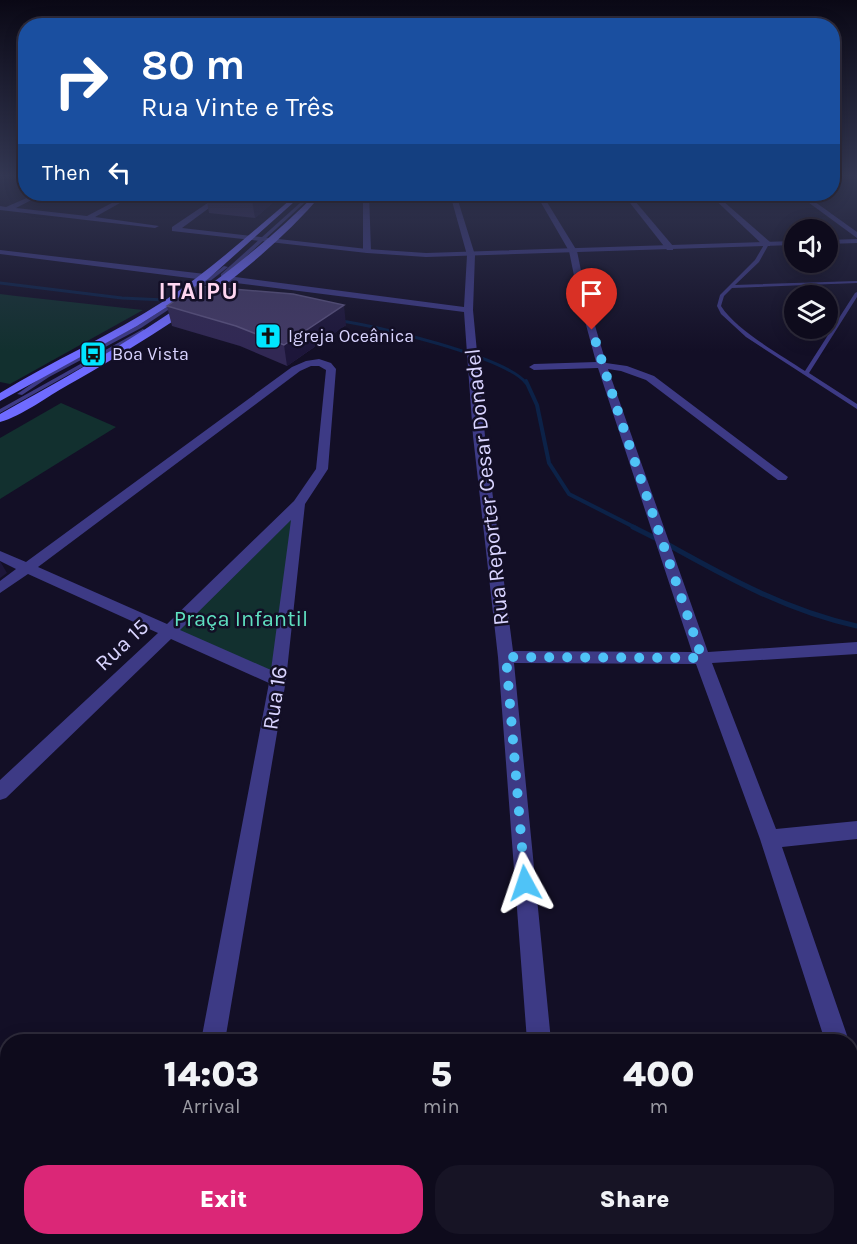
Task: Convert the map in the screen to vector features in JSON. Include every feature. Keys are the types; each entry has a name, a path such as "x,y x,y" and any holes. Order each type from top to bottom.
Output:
{"main road":[{"path":"0,419 156,330 228,279 264,235"},
{"path":"0,398 37,375 140,321 266,235"}],"street":[{"path":"227,235 368,251 426,255 784,243"},
{"path":"367,235 368,251"},
{"name":"Rua Reporter Cesar Donadel","path":"465,235 471,255 468,309 506,657 538,1034"},
{"path":"563,235 573,251 582,295 602,365 702,658 770,839 835,1034"},
{"path":"659,235 670,248"},
{"path":"757,235 767,244"},
{"path":"838,242 857,241"},
{"path":"0,252 205,277"},
{"path":"228,279 468,309"},
{"name":"Rua 16","path":"27,568 296,369 307,363 322,363 329,366 332,374 322,469 299,504 279,680 214,1034"},
{"path":"534,367 602,365 623,368 650,378 782,477"},
{"name":"Rua 15","path":"0,792 168,633 299,504"},
{"path":"0,556 168,633 279,680"},
{"path":"0,588 27,568"},
{"path":"506,657 702,658 857,648"},
{"path":"770,839 857,830"}],"lane":[{"path":"0,405 47,376 172,307 213,278 265,235"},
{"path":"0,411 165,317 215,282 265,235"},
{"path":"767,244 761,256 720,300 723,313 748,336 857,407"},
{"path":"732,287 857,282"},
{"path":"806,373 857,293"}],"green space":[{"path":"0,294 143,310 10,384 0,382"},
{"path":"61,403 116,427 0,499 0,438"},
{"name":"Praça Infantil","path":"294,518 271,673 177,631 285,522"}],"building":[{"path":"197,286 293,294 344,305 284,345 236,326 167,306"}],"waterway":[{"path":"0,283 122,298 165,300"},
{"path":"340,321 381,329 468,353 514,373 526,383"},
{"path":"526,381 537,405 549,463 569,494 636,528"},
{"path":"633,527 659,540"},
{"path":"667,544 759,592 807,612 857,626"}],"place":[{"name":"Igreja Oceânica","path":"268,336"},
{"name":"Boa Vista","path":"93,354"}],"district":[{"name":"ITAIPU","path":"199,291"}],"route":[{"path":"525,883 506,657 702,658 592,330"}]}
